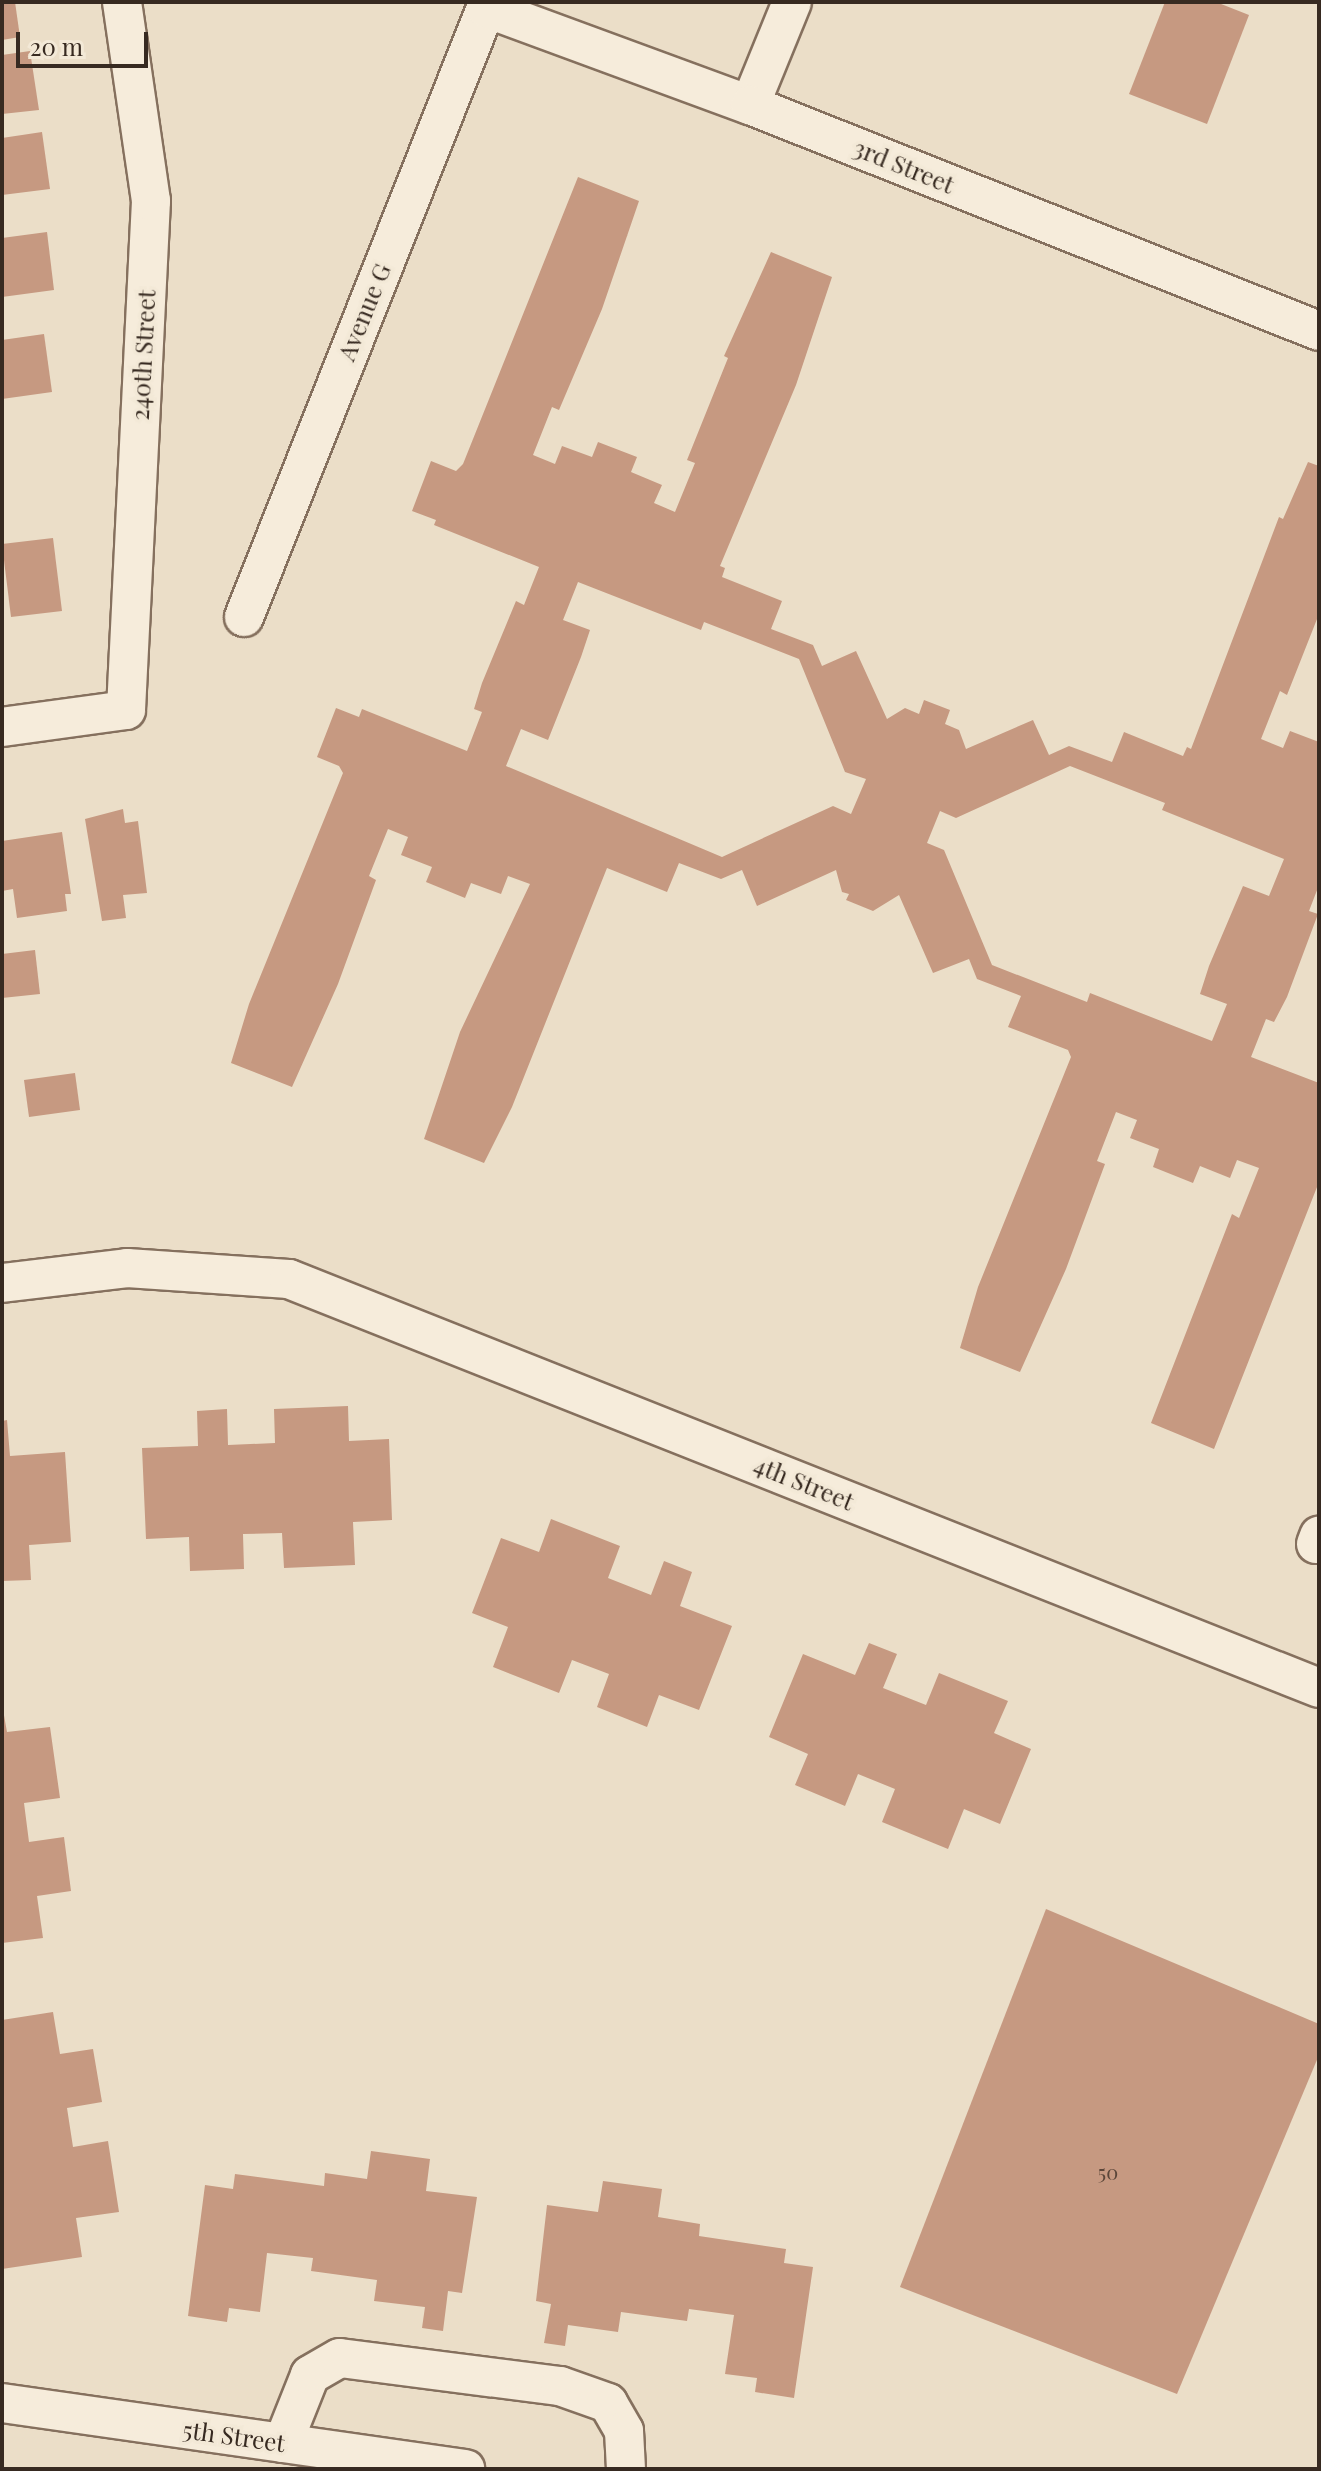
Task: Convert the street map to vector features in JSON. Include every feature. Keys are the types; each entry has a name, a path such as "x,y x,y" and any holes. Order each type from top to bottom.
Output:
{"street":[{"name":"240th Street","path":"2,727 126,710 151,201 122,2"},
{"path":"750,105 792,2"},
{"name":"3rd Street","path":"486,8 750,105 1319,331"},
{"name":"Avenue G","path":"244,617 486,8"},
{"name":"4th Street","path":"2,1283 127,1268 289,1279 1319,1688"},
{"path":"283,2443 310,2375 340,2358 560,2386 608,2403 624,2431 626,2469"},
{"name":"5th Street","path":"2,2403 465,2469"}],"building":[{"path":"2,2 15,2 20,37 2,40"},
{"path":"1165,2 1216,2 1249,15 1207,124 1129,94"},
{"path":"30,51 39,110 2,114 2,55"},
{"path":"42,132 50,189 2,195 2,138"},
{"path":"578,177 639,201 602,309 559,410 552,407 533,455 555,464 562,446 592,457 598,442 637,457 631,472 662,485 654,503 675,512 695,463 687,460 728,358 724,356 771,252 832,277 796,385 720,566 725,568 722,577 782,601 771,629 813,645 822,666 856,651 887,719 905,708 919,714 924,700 950,710 945,724 959,730 966,749 1033,720 1049,755 1069,746 1112,762 1124,732 1183,756 1187,747 1191,749 1279,517 1283,519 1308,462 1319,466 1319,614 1287,695 1280,691 1261,739 1283,748 1290,731 1319,742 1319,885 1309,911 1318,914 1287,997 1274,1022 1266,1019 1251,1057 1319,1083 1319,1182 1214,1449 1151,1423 1232,1214 1239,1218 1259,1168 1237,1160 1230,1178 1200,1166 1193,1183 1153,1167 1159,1149 1130,1138 1137,1120 1116,1112 1097,1161 1105,1164 1066,1269 1020,1372 960,1348 978,1287 1071,1057 1068,1050 1008,1027 1021,996 977,979 969,959 933,973 899,895 873,911 846,900 849,894 842,892 836,870 757,906 742,870 721,879 679,863 667,892 607,868 512,1107 484,1163 424,1139 460,1032 530,884 508,876 501,894 471,883 465,898 426,882 432,867 401,855 408,837 388,829 369,876 376,880 338,984 292,1087 231,1063 249,1004 343,773 339,766 317,757 336,708 359,717 362,709 467,751 482,712 474,709 482,683 516,601 524,605 539,567 434,525 436,520 412,511 431,461 456,471 463,464","holes":["578,582 701,630 704,622 799,659 845,772 866,779 851,814 833,806 722,857 506,766 521,729 548,740 581,657 590,630 563,620","1070,766 1165,803 1162,810 1284,859 1269,896 1243,886 1209,966 1200,994 1227,1004 1212,1041 1090,993 1087,1002 992,965 944,850 927,843 940,811 956,818"]},
{"path":"47,232 54,290 2,297 2,238"},
{"path":"44,334 52,392 2,399 2,340"},
{"path":"53,538 62,611 11,617 2,544"},
{"path":"123,809 125,823 138,821 147,893 123,895 126,918 102,921 85,819"},
{"path":"62,832 71,894 65,894 67,911 17,918 13,889 2,891 2,841"},
{"path":"35,950 40,994 2,998 2,954"},
{"path":"75,1073 80,1110 29,1117 24,1080"},
{"path":"348,1406 349,1441 389,1439 392,1520 353,1522 355,1565 284,1568 282,1533 243,1534 244,1569 190,1571 189,1537 146,1539 142,1448 198,1446 197,1411 227,1409 228,1445 275,1443 274,1409"},
{"path":"7,1420 10,1456 65,1452 71,1542 29,1545 31,1580 2,1581 2,1421"},
{"path":"551,1519 620,1546 608,1578 651,1595 664,1561 692,1572 680,1606 732,1626 699,1710 659,1695 647,1727 597,1707 609,1674 572,1660 559,1693 493,1667 508,1627 472,1613 501,1538 539,1552"},
{"path":"869,1643 897,1654 883,1688 926,1705 939,1673 1008,1701 994,1733 1031,1749 1000,1824 964,1809 948,1849 882,1822 895,1789 858,1774 845,1806 795,1785 808,1754 769,1737 803,1654 855,1675"},
{"path":"2,1704 7,1732 50,1727 60,1798 24,1803 29,1842 64,1837 71,1891 37,1896 43,1938 2,1943"},
{"path":"1046,1909 1319,2024 1319,2055 1177,2394 900,2287"},
{"path":"53,2012 60,2054 93,2049 102,2102 67,2108 73,2147 108,2141 119,2212 76,2218 82,2257 2,2269 2,2020"},
{"path":"371,2151 430,2159 426,2191 477,2197 462,2293 448,2291 443,2331 422,2328 425,2307 374,2301 377,2280 311,2271 313,2258 267,2253 260,2312 229,2308 227,2322 188,2316 205,2185 233,2189 235,2174 324,2186 325,2173 367,2179"},
{"path":"603,2181 662,2189 658,2217 700,2224 699,2236 786,2249 784,2263 813,2267 794,2398 755,2392 757,2378 725,2374 734,2315 689,2309 687,2321 621,2312 618,2332 568,2325 565,2346 544,2343 551,2304 536,2301 547,2205 598,2212"}]}
